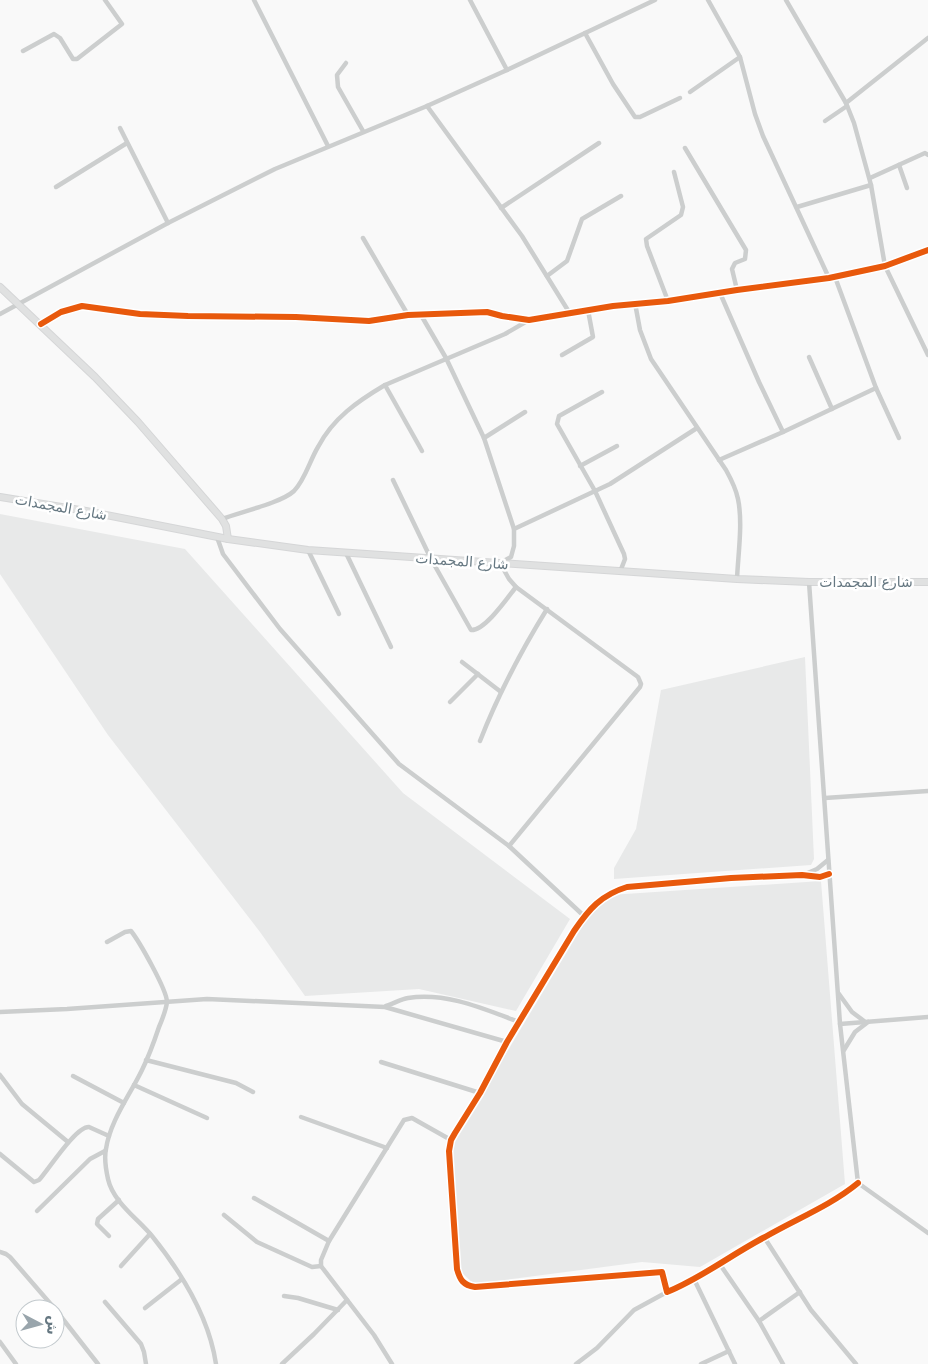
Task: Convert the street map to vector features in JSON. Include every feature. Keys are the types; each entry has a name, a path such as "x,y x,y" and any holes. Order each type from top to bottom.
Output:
{"main road":[{"path":"0,287 41,324 138,422 222,518 226,526 228,539"},
{"name":"شارع المجمدات","path":"0,497 86,511 216,537 308,550 737,579 809,582 928,582"}],"street":[{"path":"23,51 54,34 60,38 73,58 77,59 122,24 105,0"},
{"path":"254,0 328,146"},
{"path":"470,0 507,70"},
{"path":"0,314 168,223 275,169 507,70 655,0"},
{"path":"708,0 740,57 755,114 763,136 829,278"},
{"path":"786,0 846,104 854,123 870,178 885,266 928,355"},
{"path":"585,33 613,84 635,117 640,117 659,109 680,98"},
{"path":"825,121 928,38"},
{"path":"690,92 740,57"},
{"path":"346,63 337,75 338,87 363,132"},
{"path":"426,106 522,236 570,312"},
{"path":"120,128 168,223"},
{"path":"56,187 127,143"},
{"path":"501,208 599,143"},
{"path":"685,148 746,250 745,259 735,263 732,268 737,290"},
{"path":"870,178 925,153 928,155"},
{"path":"899,165 907,188"},
{"path":"668,301 646,239 681,215 683,207 674,172"},
{"path":"797,207 871,185"},
{"path":"547,276 567,261 582,219 621,196"},
{"path":"362,238 408,315"},
{"path":"222,518 283,498 294,491 322,439 348,408 385,385 505,334 529,320 570,312 635,303 668,301 836,277 885,266 928,250"},
{"path":"836,277 876,388 899,438"},
{"path":"720,293 758,382 783,432"},
{"path":"635,303 640,330 651,359 733,483 738,500 739,521 737,579"},
{"path":"41,324 61,312 82,306 140,314 179,316 296,316 369,321 408,315 487,312 529,320"},
{"path":"562,355 593,337 588,310"},
{"path":"421,315 446,358 484,438 514,529 514,546 511,557 500,563 509,579 516,587 638,677 641,684 509,846"},
{"path":"809,356 832,410"},
{"path":"385,385 422,452"},
{"path":"719,460 832,410 876,388"},
{"path":"602,392 559,416 557,424 595,491 624,554 625,559 620,572"},
{"path":"484,438 525,412"},
{"path":"514,529 610,484 697,428"},
{"path":"580,466 617,446"},
{"path":"393,480 432,559 471,630 477,630 492,617 516,587"},
{"path":"216,537 223,554 280,629 399,764 509,846 584,916"},
{"path":"308,550 339,614"},
{"path":"346,553 391,647"},
{"path":"809,582 826,798 829,874 840,1024 858,1183 928,1234"},
{"path":"480,740 525,644 547,609"},
{"path":"462,662 501,692"},
{"path":"450,702 478,674"},
{"path":"826,798 928,791"},
{"path":"802,875 818,869 829,860"},
{"path":"667,1292 662,1272 475,1287 466,1286 460,1279 457,1269 450,1161 451,1140 480,1093 506,1042 584,916 600,899 613,891 627,887 731,878 802,875 820,877 829,874"},
{"path":"107,942 125,932 131,931 163,987 167,1002 146,1060 109,1136 105,1151 109,1182 119,1200 167,1255 182,1279 207,1329 216,1364"},
{"path":"838,993 852,1012 867,1022"},
{"path":"385,1007 408,998 436,997 468,1003 519,1022"},
{"path":"0,1012 207,1000 385,1007 506,1042"},
{"path":"840,1024 928,1017"},
{"path":"844,1051 852,1036 867,1022"},
{"path":"146,1060 236,1083 253,1092"},
{"path":"381,1062 480,1093"},
{"path":"0,1075 22,1104 68,1142"},
{"path":"73,1076 124,1103"},
{"path":"134,1085 206,1118"},
{"path":"301,1117 386,1148"},
{"path":"392,1364 374,1335 322,1266 321,1260 329,1241 386,1148 408,1118 412,1118 451,1140"},
{"path":"1,1157 31,1181 37,1182 68,1142 85,1126 89,1126 109,1136"},
{"path":"37,1211 90,1159 105,1151"},
{"path":"576,1364 597,1348 634,1310 694,1279 764,1237 840,1197 858,1183"},
{"path":"254,1198 329,1241"},
{"path":"109,1236 97,1224 98,1219 119,1200"},
{"path":"224,1215 257,1242 312,1267 322,1266"},
{"path":"121,1266 150,1234"},
{"path":"764,1237 811,1310 856,1364"},
{"path":"0,1252 10,1257 46,1299"},
{"path":"719,1263 759,1321 783,1364"},
{"path":"145,1308 182,1279"},
{"path":"694,1279 735,1364"},
{"path":"759,1321 800,1292"},
{"path":"284,1296 298,1298 338,1310"},
{"path":"282,1364 347,1300"},
{"path":"105,1302 141,1344 146,1364"},
{"path":"65,1322 98,1364"},
{"path":"0,1342 16,1364"},
{"path":"701,1364 729,1351"}],"shaded area":[{"path":"0,514 185,549 403,793 570,919 516,1011 419,989 305,996 260,932 108,735 0,574"},
{"path":"805,657 814,859 811,865 614,879 614,868 636,829 661,690"},
{"path":"821,881 845,1184 700,1267 642,1262 474,1284 460,1271 450,1147 586,920 610,895"}],"cycle path":[{"path":"41,324 61,312 82,306 140,314 296,317 369,321 408,315 487,312 529,320 613,306 668,301 829,278 885,266 928,250"},
{"path":"829,874 820,877 802,875 731,878 627,887 610,894 596,904 574,931 451,1140 449,1151 457,1269 463,1281 475,1287 662,1272 667,1292 692,1280 824,1205 858,1183"}]}
